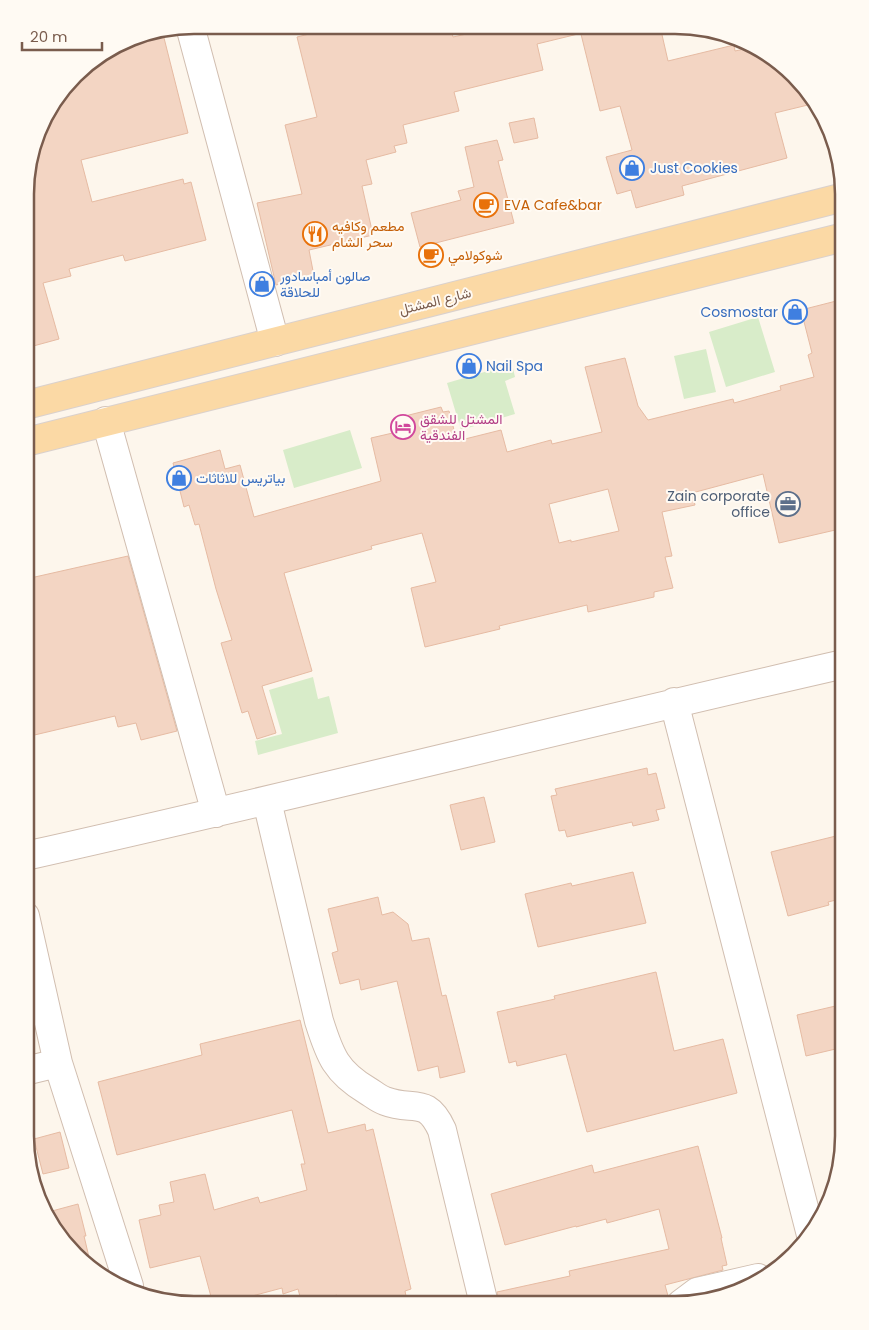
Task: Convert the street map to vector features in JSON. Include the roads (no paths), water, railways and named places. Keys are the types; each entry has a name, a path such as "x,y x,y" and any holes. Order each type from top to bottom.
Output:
{"main road":[{"name":"شارع المشتل","path":"34,403 835,200"},
{"path":"34,440 835,239"}],"street":[{"path":"192,34 275,342"},
{"path":"106,421 216,813"},
{"path":"34,854 216,813 674,702 835,666"},
{"path":"674,702 808,1225"},
{"path":"266,801 319,1021 327,1047 342,1071 358,1085 384,1101 428,1109 436,1116 442,1130 475,1296"},
{"path":"34,956 58,1063 128,1281"},
{"path":"34,1070 58,1063"},
{"path":"693,1295 697,1292 740,1282"}],"place":[{"name":"Just Cookies","path":"632,168"},
{"name":"EVA Cafe&bar","path":"486,205"},
{"name":"مطعم وكافيه سحر الشام","path":"315,234"},
{"name":"شوكولامي","path":"431,255"},
{"name":"صالون أمباسادور للحلاقة","path":"262,284"},
{"name":"Cosmostar","path":"795,312"},
{"name":"Nail Spa","path":"469,366"},
{"name":"المشتل للشقق الفندقية","path":"403,427"},
{"name":"بياتريس للاثاثات","path":"179,478"},
{"name":"Zain corporate office","path":"788,504"}]}
